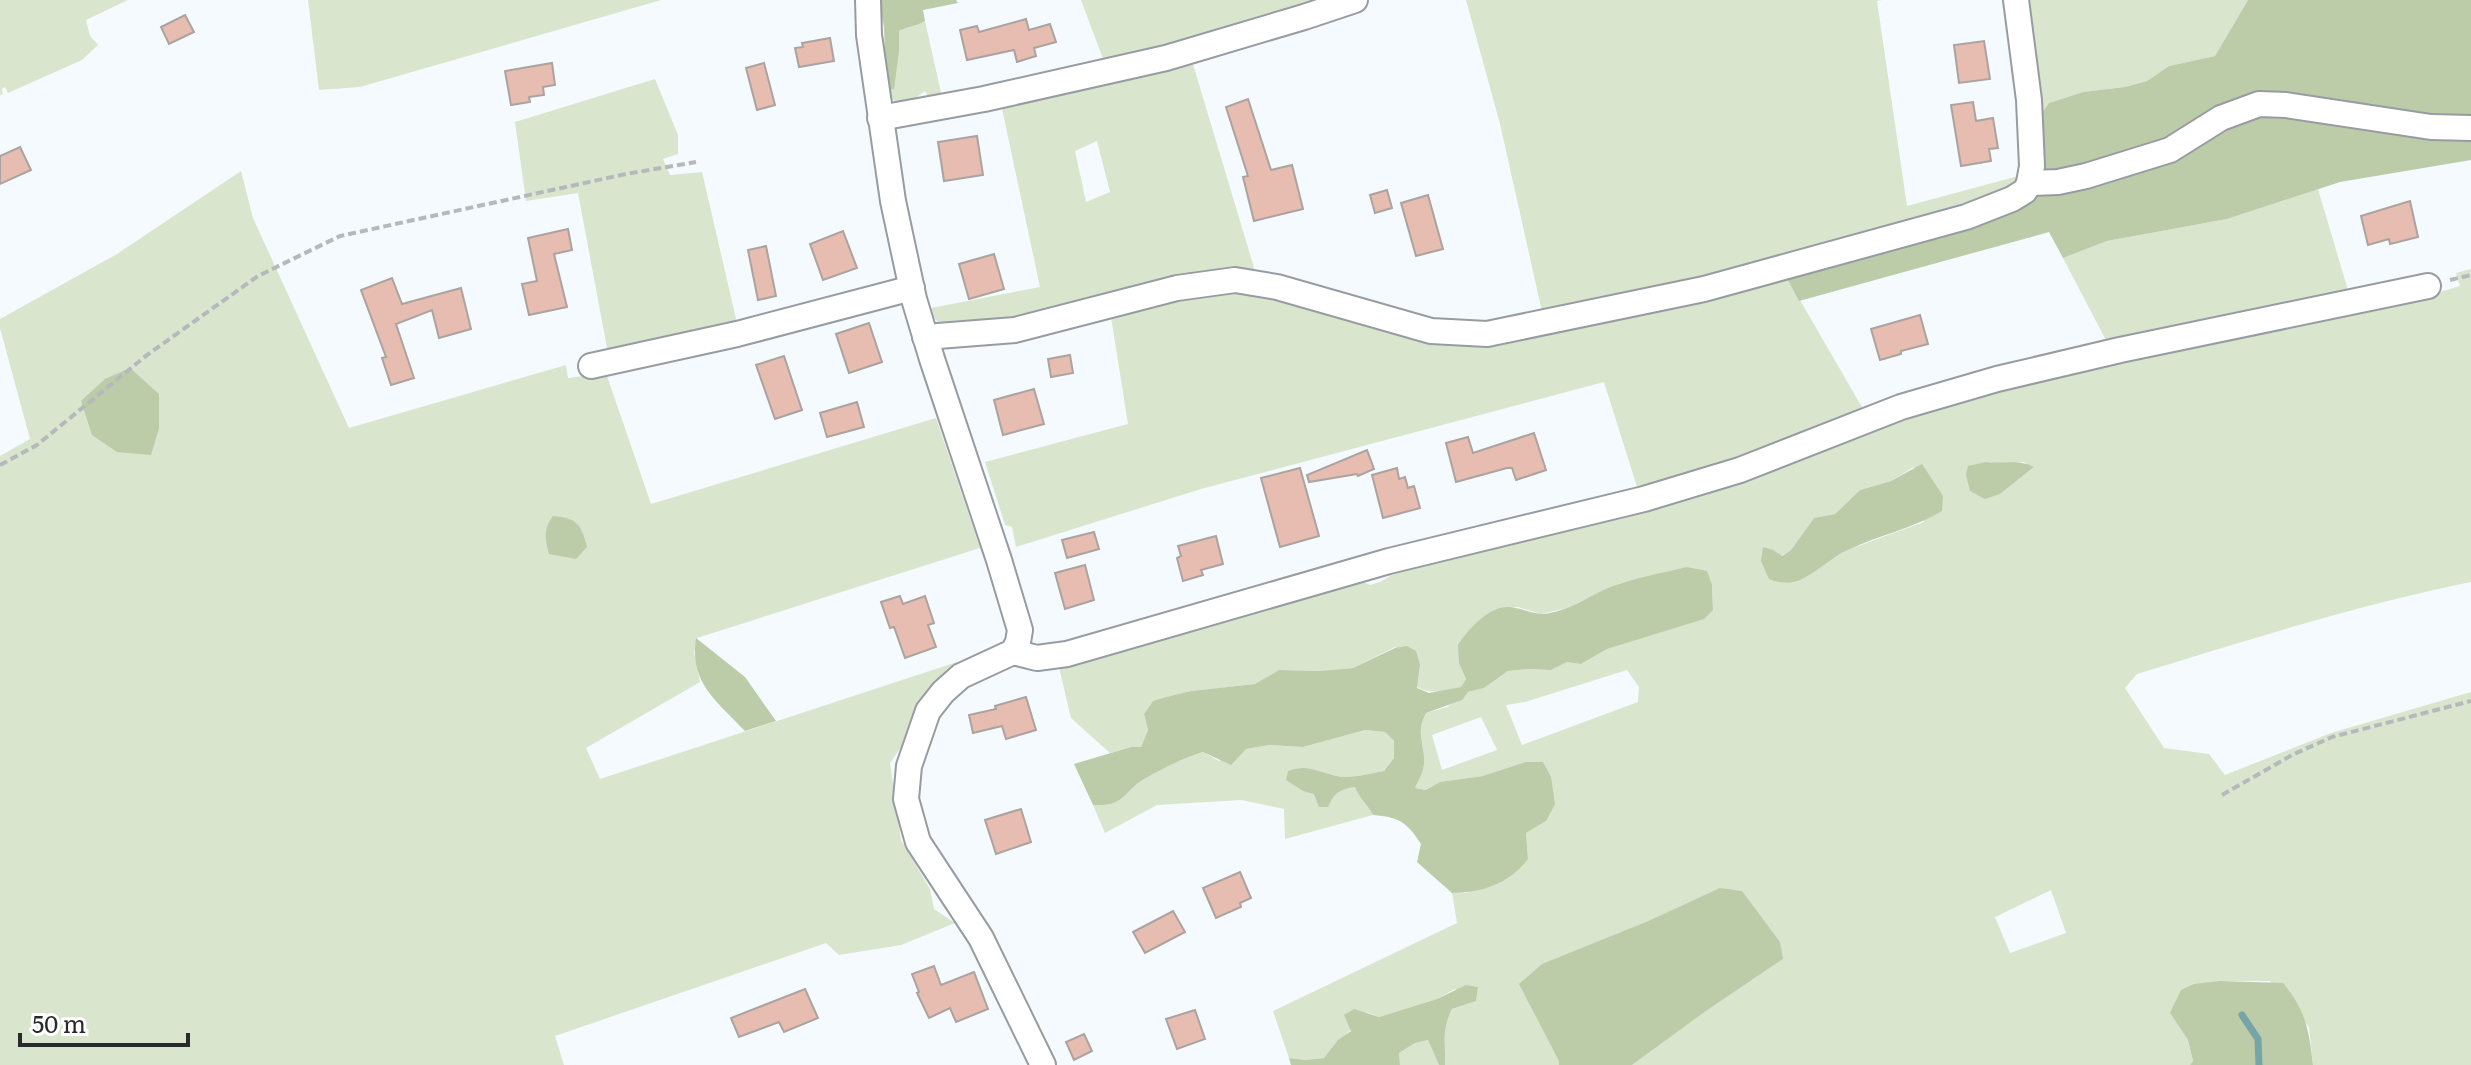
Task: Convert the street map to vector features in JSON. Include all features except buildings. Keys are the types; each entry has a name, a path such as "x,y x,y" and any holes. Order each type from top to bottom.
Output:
{"street":[{"path":"868,0 869,35 880,118 893,201 912,288 1020,630 1013,652 961,676 928,711 909,766 906,799 918,842 981,938 1043,1065"},
{"path":"880,118 984,99 1166,58 1355,0"},
{"path":"925,337 1015,330 1177,288 1235,280 1277,287 1431,331 1487,334 1704,289 1966,217 2012,199 2025,191 2029,183 2032,166 2029,100 2016,0"},
{"path":"2029,183 2058,182 2086,176 2170,150 2221,118 2259,104 2286,105 2431,127 2471,128"},
{"path":"1013,652 1037,658 1067,654 1389,561 1644,499 1740,470 1887,412 1997,379 2120,350 2428,286"},
{"path":"591,366 737,334 912,288"}],"path":[{"path":"0,465 37,445 147,355 258,276 340,236 626,174 696,162"},
{"path":"2222,795 2292,755 2332,737 2471,701"}],"green space":[{"path":"0,0 128,0 86,20 90,36 98,45 82,60 8,93 5,87 0,95"},
{"path":"308,0 661,0 360,87 319,90"},
{"path":"879,0 956,0 958,3 923,10 925,21 899,31 894,89 886,91 884,27"},
{"path":"1081,0 1325,0 1105,64"},
{"path":"1466,0 1882,0 1877,1 1907,206 2022,175 2016,185 1896,226 1770,258 1694,284 1543,316 1500,124"},
{"path":"2025,0 2248,0 2215,56 2169,66 2147,81 2083,92 2049,103 2041,114"},
{"path":"2248,0 2471,0 2471,160 2340,182 2227,219 2107,241 2063,258 2049,232 1799,301 1786,276 2016,205 2041,114 2049,103 2083,92 2147,81 2169,66 2215,56"},
{"path":"925,21 943,102 933,105 925,91 900,103 886,91 899,51 899,31"},
{"path":"1192,61 1255,271 1030,316 940,324 931,308 1040,287 1001,104 1146,75","holes":["1097,141 1110,192 1086,202 1075,151"]},
{"path":"655,79 678,135 678,154 663,159 670,175 702,172 737,323 608,353 578,193 526,201 515,122"},
{"path":"241,171 253,218 349,428 566,365 568,378 606,373 651,504 936,418 980,548 697,638 694,653 700,682 586,748 600,779 957,662 917,713 911,733 890,763 901,840 930,889 934,909 955,923 901,945 839,955 826,943 555,1036 564,1065 0,1065 0,456 30,439 0,319 117,254"},
{"path":"2318,189 2350,297 2109,346 2063,258 2107,241 2227,219"},
{"path":"2471,269 2471,582 2344,612 2137,674 2125,688 2164,748 2209,754 2225,775 2331,733 2471,692 2471,1065 2313,1065 2309,1027 2270,981 2220,981 2170,1013 2188,1040 2193,1061 2190,1065 1632,1065 1783,959 1721,888 1646,922 1559,1065 1445,1065 1445,1031 1452,1009 1476,1001 1455,989 1437,999 1379,1017 1366,1012 1324,1058 1289,1058 1273,1011 1457,923 1452,893 1466,893 1528,859 1526,833 1546,821 1483,776 1440,782 1424,790 1415,788 1422,768 1421,732 1426,713 1447,707 1468,692 1484,688 1508,671 1551,670 1567,662 1581,664 1607,649 1670,629 1713,609 1712,585 1686,567 1616,585 1567,608 1541,614 1518,607 1500,608 1465,635 1459,662 1466,679 1461,687 1433,692 1417,687 1420,665 1395,647 1353,668 1279,670 1255,684 1191,691 1153,701 1144,714 1148,730 1141,747 1110,753 1071,718 1058,663 1160,633 1363,582 1370,585 1397,572 1971,392 2440,292 2460,286 2456,273","holes":["1986,462 2024,462 2033,468 2000,494","1914,467 1924,522 1850,549 1824,563 1781,556 1791,550 1814,518 1835,514 1860,490 1891,481","1627,670 1639,687 1638,702 1522,745 1506,705","1481,717 1497,750 1442,770 1432,735","2051,890 2066,933 2010,953 1995,917"]},
{"path":"1786,276 1866,414 1784,446 1638,490 1604,382 1201,489 1016,547 1012,527 1005,525 985,462 1128,424 1110,311 1231,285 1451,340"},
{"path":"130,368 159,394 159,428 151,455 117,452 92,435 81,401 105,379"},
{"path":"1986,462 2017,462 2034,467 2000,494 1985,499 1970,491 1966,475 1968,466"},
{"path":"1922,464 1943,496 1942,511 1848,550 1800,580 1784,582 1769,579 1761,561 1763,547 1782,556 1791,550 1814,518 1835,514 1860,490 1891,481"},
{"path":"553,516 568,518 583,533 587,547 576,559 549,554 546,534"},
{"path":"1686,567 1707,571 1712,585 1713,610 1704,619 1607,649 1581,664 1567,662 1551,670 1508,671 1484,688 1468,692 1462,700 1426,713 1421,730 1424,766 1415,788 1425,790 1440,782 1483,776 1526,762 1543,762 1551,777 1555,804 1546,821 1526,833 1528,859 1512,875 1485,888 1452,893 1417,862 1421,844 1411,830 1396,819 1373,815 1355,787 1338,792 1328,807 1319,807 1314,794 1286,780 1288,771 1303,768 1345,777 1384,771 1394,758 1394,741 1385,732 1365,730 1303,747 1269,745 1246,749 1231,765 1203,752 1160,771 1138,783 1118,801 1104,805 1093,805 1074,764 1131,747 1141,747 1148,730 1144,714 1153,701 1191,691 1255,684 1279,670 1353,668 1395,648 1407,646 1416,651 1420,665 1417,688 1429,693 1461,687 1466,679 1459,663 1458,645 1476,623 1494,610 1511,607 1538,614 1552,613 1613,586"},
{"path":"696,638 745,677 776,721 745,731 707,690 701,679 695,654"},
{"path":"1365,730 1385,732 1394,741 1394,758 1384,771 1345,777 1303,768 1288,771 1311,793 1332,798 1341,789 1355,787 1373,815 1285,839 1284,809 1242,800 1157,805 1105,833 1093,805 1118,801 1146,778 1203,752 1219,761 1246,749 1269,745 1303,747"},
{"path":"1720,888 1742,891 1780,942 1783,959 1632,1065 1559,1065 1519,984 1542,964"},
{"path":"2220,981 2283,983 2297,1002 2305,1021 2313,1065 2190,1065 2193,1061 2188,1040 2170,1013 2181,990 2194,984"},
{"path":"1466,985 1478,987 1476,1001 1452,1009 1445,1031 1445,1065 1439,1065 1428,1040 1415,1043 1399,1053 1400,1065 1291,1065 1289,1058 1324,1058 1338,1040 1351,1031 1344,1015 1354,1009 1379,1017 1437,999"},
{"path":"1428,1040 1439,1065 1400,1065 1399,1053 1415,1043"}],"waterway":[{"path":"2242,1015 2258,1039 2259,1065"}]}
